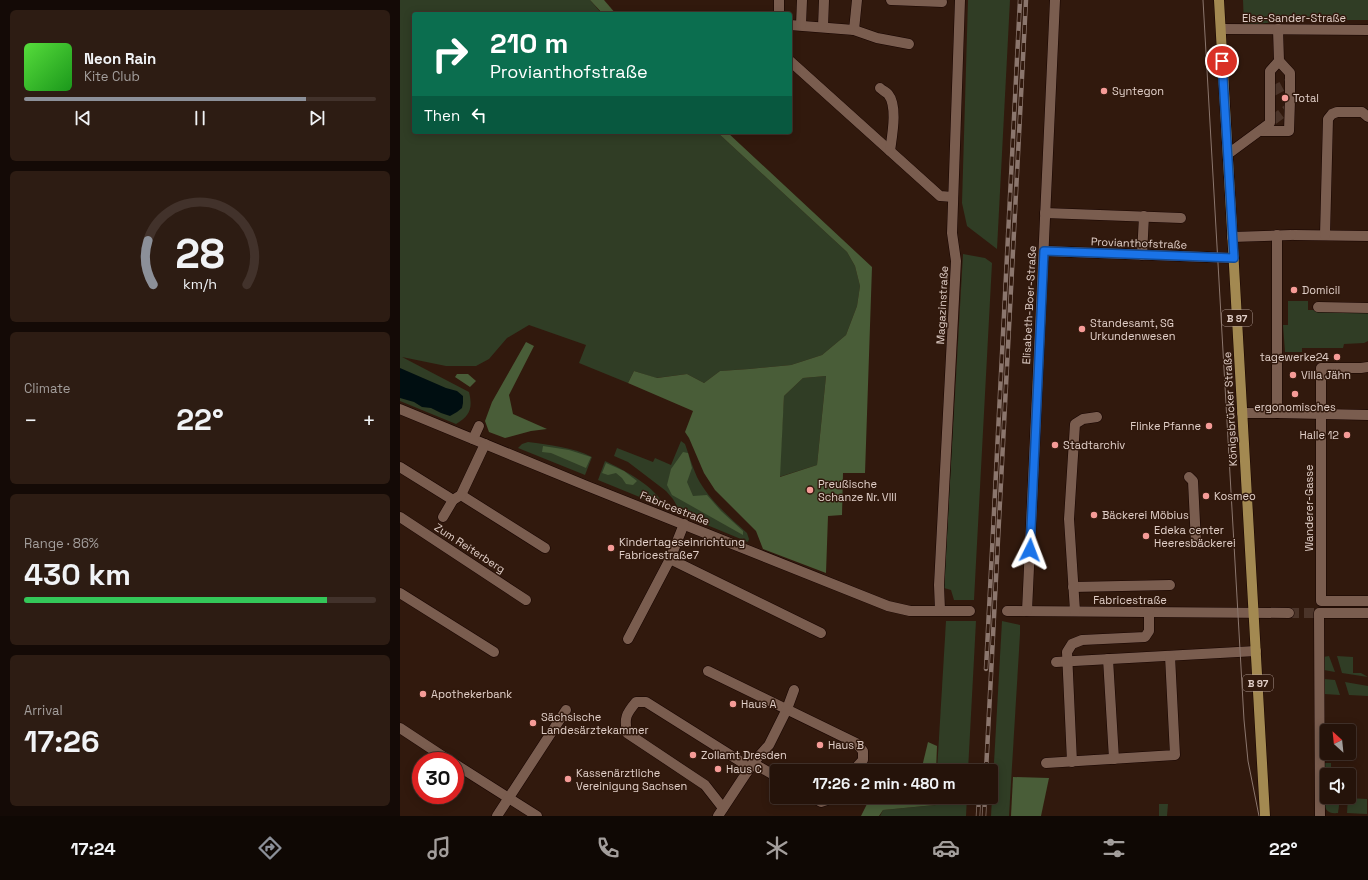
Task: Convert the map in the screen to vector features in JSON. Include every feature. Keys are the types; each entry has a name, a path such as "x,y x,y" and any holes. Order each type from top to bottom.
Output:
{"main road":[{"name":"Königsbrücker Straße","path":"1219,0 1265,816"}],"street":[{"path":"779,0 779,12"},
{"path":"801,25 802,0"},
{"path":"823,27 824,0"},
{"path":"854,30 857,0"},
{"path":"891,0 942,2"},
{"name":"Magazinstraße","path":"940,610 939,586 956,262 952,233 960,0"},
{"name":"Elisabeth-Boer-Straße","path":"1027,611 1055,0"},
{"path":"792,25 854,30 877,38 908,44"},
{"path":"1260,131 1289,131 1290,73 1279,62 1278,29"},
{"name":"Else-Sander-Straße","path":"1221,30 1368,30"},
{"path":"1228,154 1271,122 1272,92 1270,71 1279,62"},
{"path":"792,63 940,196 953,197"},
{"path":"880,88 888,95 892,103 894,118 890,151"},
{"path":"1325,235 1328,119 1332,114 1337,112 1362,112 1368,117"},
{"path":"1046,213 1181,218"},
{"path":"1142,255 1144,216"},
{"path":"1276,235 1277,414"},
{"path":"1232,237 1276,235 1283,239 1304,238 1307,235 1368,236"},
{"name":"Provianthofstraße","path":"1044,251 1234,258"},
{"path":"1318,307 1368,308"},
{"name":"Wanderer-Gasse","path":"1363,368 1321,368 1322,601 1368,601"},
{"name":"Fabricestraße","path":"400,409 888,606 910,610 970,611"},
{"path":"1242,412 1368,415"},
{"path":"1075,611 1069,519 1075,424 1083,419 1097,416"},
{"path":"473,439 478,426"},
{"path":"443,517 457,497 485,444"},
{"path":"400,467 457,497 545,548"},
{"path":"1189,477 1193,481 1196,543"},
{"name":"Zum Reiterberg","path":"400,517 526,600"},
{"path":"628,639 670,559 684,524"},
{"path":"670,559 821,633"},
{"path":"1073,587 1170,585"},
{"path":"400,593 494,652"},
{"name":"Fabricestraße","path":"1006,611 1289,613"},
{"path":"1072,762 1067,652 1072,644 1082,640 1145,637 1150,631 1149,612"},
{"path":"1320,816 1317,613 1368,613"},
{"path":"1056,662 1256,651"},
{"path":"1046,763 1175,755 1170,656"},
{"path":"1108,659 1114,759"},
{"path":"708,671 856,743 863,751 862,760 859,764"},
{"path":"747,772 743,763 646,702 636,702 628,712 625,722 627,733 705,785 720,812 747,772 753,763 769,744 787,709 794,690"},
{"path":"497,816 566,710"},
{"path":"400,728 436,752"},
{"path":"753,763 770,773"},
{"path":"464,770 537,816"}],"green space":[{"path":"400,0 590,0 600,12 412,12 412,134 719,134 847,252 855,266 860,286 857,306 846,335 822,355 791,365 720,371 704,383 687,374 656,378 634,371 628,383 579,363 586,345 529,325 507,338 489,359 476,366 446,366 402,357 469,392 471,403 469,411 461,421 456,424 400,401"},
{"path":"590,0 604,0 614,12 601,12"},
{"path":"968,0 1010,0 997,249 967,226 962,203"},
{"path":"1243,0 1368,0 1368,20 1288,20 1244,26"},
{"path":"719,134 729,134 872,267 865,473 843,473 842,515 828,516 826,573 763,549 756,531 715,490 704,473 685,432 693,411 628,383 634,371 657,378 687,374 704,383 720,371 791,365 822,355 846,335 857,306 860,286 855,266 847,252","holes":["826,376 817,465 780,477 784,396 803,378"]},
{"path":"963,254 985,258 992,263 974,600 954,600 951,590 944,588"},
{"path":"1288,301 1308,301 1308,310 1368,310 1368,341 1364,343 1344,344 1343,348 1302,348 1302,352 1285,352 1283,325 1288,325"},
{"path":"526,342 534,346 509,395 513,414 547,429 531,431 505,438 489,432 485,421 492,402"},
{"path":"457,374 468,374 476,381 470,387 455,377"},
{"path":"826,376 817,465 779,477 784,396 803,378"},
{"path":"681,441 685,444 695,473 707,493 733,521 747,533 749,539 748,542 678,513 678,508 666,491 628,462 614,456 617,448 653,462 655,458 671,465"},
{"path":"528,442 553,445 592,457 585,475 518,448 522,444"},
{"path":"543,446 569,450 591,457 586,468 551,453 542,452"},
{"path":"683,452 688,453 692,468 687,482 693,496 707,495 721,511 743,531 743,535 672,495 667,485 671,469"},
{"path":"605,461 630,474 647,486 660,500 664,507 598,480"},
{"path":"606,463 624,471 637,481 633,485 626,484 616,473 608,475 602,473"},
{"path":"946,621 976,621 968,764 937,764"},
{"path":"1002,621 1020,625 1009,816 991,816 992,804 998,804 998,764 994,764"},
{"path":"1329,656 1335,672 1324,670 1323,657"},
{"path":"1337,656 1353,657 1353,673 1361,673 1368,677 1342,673"},
{"path":"1324,679 1335,680 1340,695 1323,693"},
{"path":"1345,682 1368,686 1368,696 1349,695"},
{"path":"928,742 937,746 936,764 923,764"},
{"path":"1323,763 1331,763 1331,768 1323,768"},
{"path":"1013,777 1049,778 1041,816 1011,816"},
{"path":"1356,798 1367,799 1367,814 1347,813 1348,804 1356,804"},
{"path":"867,804 935,804 883,810 879,816 861,816"},
{"path":"967,804 966,816 880,816 883,810"},
{"path":"1159,804 1168,804 1167,816 1159,816"},
{"path":"1339,804 1338,813 1329,812 1324,805"}],"shaded area":[{"path":"400,368 446,388 457,391 463,396 462,408 450,416 400,398"}],"tunnel":[{"path":"1273,91 1288,83"},
{"path":"1273,120 1288,109"},
{"path":"1289,613 1315,613"}],"tram line":[{"path":"1203,0 1244,720 1248,761 1259,816"}],"railway":[{"path":"986,669 1020,0"},
{"path":"986,764 1026,0"},
{"path":"978,816 979,804"},
{"path":"984,816 985,804"}],"place":[{"name":"Syntegon","path":"1104,91"},
{"name":"Total","path":"1285,98"},
{"name":"Domicil","path":"1294,290"},
{"name":"Standesamt, SG Urkundenwesen","path":"1082,329"},
{"name":"tagewerke24","path":"1337,357"},
{"name":"Villa Jähn","path":"1293,375"},
{"name":"ergonomisches","path":"1295,394"},
{"name":"Flinke Pfanne","path":"1209,426"},
{"name":"Halle 12","path":"1347,435"},
{"name":"Stadtarchiv","path":"1055,445"},
{"name":"Preußische Schanze Nr. VIII","path":"810,490"},
{"name":"Kosmeo","path":"1206,496"},
{"name":"Bäckerei Möbius","path":"1094,515"},
{"name":"Edeka center Heeresbäckerei","path":"1146,536"},
{"name":"Kindertageseinrichtung Fabricestraße7","path":"611,548"},
{"name":"Apothekerbank","path":"423,694"},
{"name":"Haus A","path":"733,704"},
{"name":"Sächsische Landesärztekammer","path":"533,723"},
{"name":"Haus B","path":"820,745"},
{"name":"Zollamt Dresden","path":"693,755"},
{"name":"Haus C","path":"718,769"},
{"name":"Kassenärztliche Vereinigung Sachsen","path":"568,779"}],"route":[{"path":"1030,550 1044,251 1234,258 1222,61"}]}
